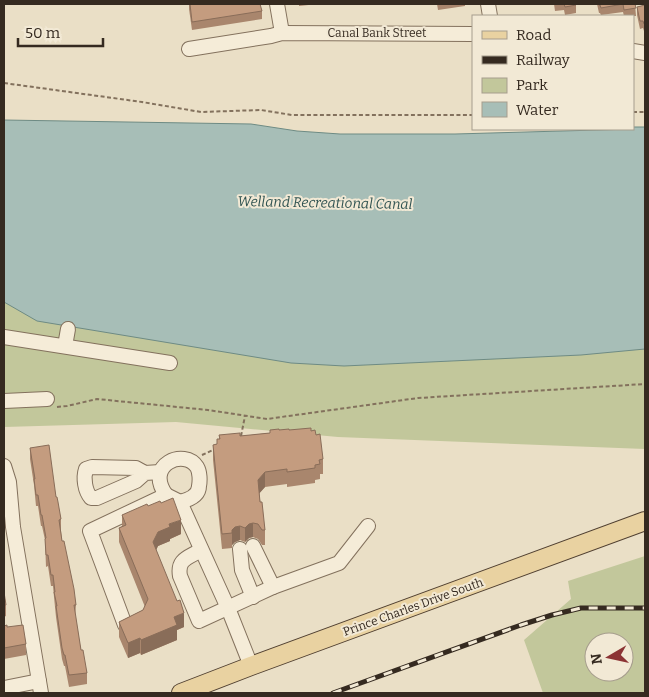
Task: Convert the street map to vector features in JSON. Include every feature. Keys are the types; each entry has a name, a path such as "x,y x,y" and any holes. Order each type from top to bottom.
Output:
{"main road":[{"name":"Prince Charles Drive South","path":"181,693 201,690 251,666 645,521"}],"street":[{"path":"277,4 282,33"},
{"name":"Canal Bank Street","path":"189,49 282,33 472,34"},
{"path":"65,346 68,328"},
{"path":"4,337 170,363"},
{"path":"4,401 47,399"},
{"path":"173,460 191,461 197,467 199,474 200,485 198,492 186,501 180,502 166,496 161,489 160,472 166,464 173,460"},
{"path":"4,466 9,482 8,527 40,687 4,688"},
{"path":"145,473 160,472"},
{"path":"125,625 90,531 166,496"},
{"path":"180,502 228,608 251,666"},
{"path":"201,550 182,561 179,569 180,576 199,621 273,587 339,563 368,526"},
{"path":"253,597 242,570 246,547 273,587"}],"path":[{"path":"4,83 200,112 261,110 292,115 472,115"},
{"path":"97,399 208,410 267,419 418,398 645,384"},
{"path":"238,441 242,434 245,416"},
{"path":"191,461 217,449"}],"green space":[{"path":"4,298 645,320 645,449 338,437 176,422 4,427"},
{"path":"645,556 645,693 543,693 524,640 571,599 568,581"}],"water":[{"name":"Welland Recreational Canal","path":"4,120 251,124 297,131 340,134 455,134 634,130 634,127 645,127 645,349 581,355 344,366 291,363 37,321 4,302"}],"building":[{"path":"190,4 260,4 262,11 192,22"},
{"path":"564,4 576,4 576,5 565,7"},
{"path":"599,4 623,4 601,8"},
{"path":"623,4 635,4 636,8 624,10"},
{"path":"645,5 644,24 643,21 640,21 637,7"},
{"path":"311,428 311,431 315,430 316,435 320,434 323,459 319,460 320,464 315,465 315,468 287,472 287,469 265,472 258,480 265,530 262,530 258,524 253,523 245,528 235,527 232,533 222,534 213,445 217,444 217,439 220,439 219,435 240,433 240,436 270,433 270,430"},
{"path":"49,445 61,519 59,520 62,541 64,541 74,589 76,605 74,605 81,650 83,650 87,673 69,675 62,648 53,575 51,575 48,555 46,555 46,538 42,515 38,495 36,495 30,448"},
{"path":"173,498 181,520 169,524 170,527 158,532 153,542 177,601 180,600 184,613 174,617 177,625 141,640 140,638 128,643 119,622 143,610 148,599 119,528 126,525 122,515 147,504 148,506 160,501 161,503"},
{"path":"7,625 7,627 23,625 26,644 4,648 4,626"}],"railway":[{"path":"333,693 552,615 581,608 645,608"}]}
